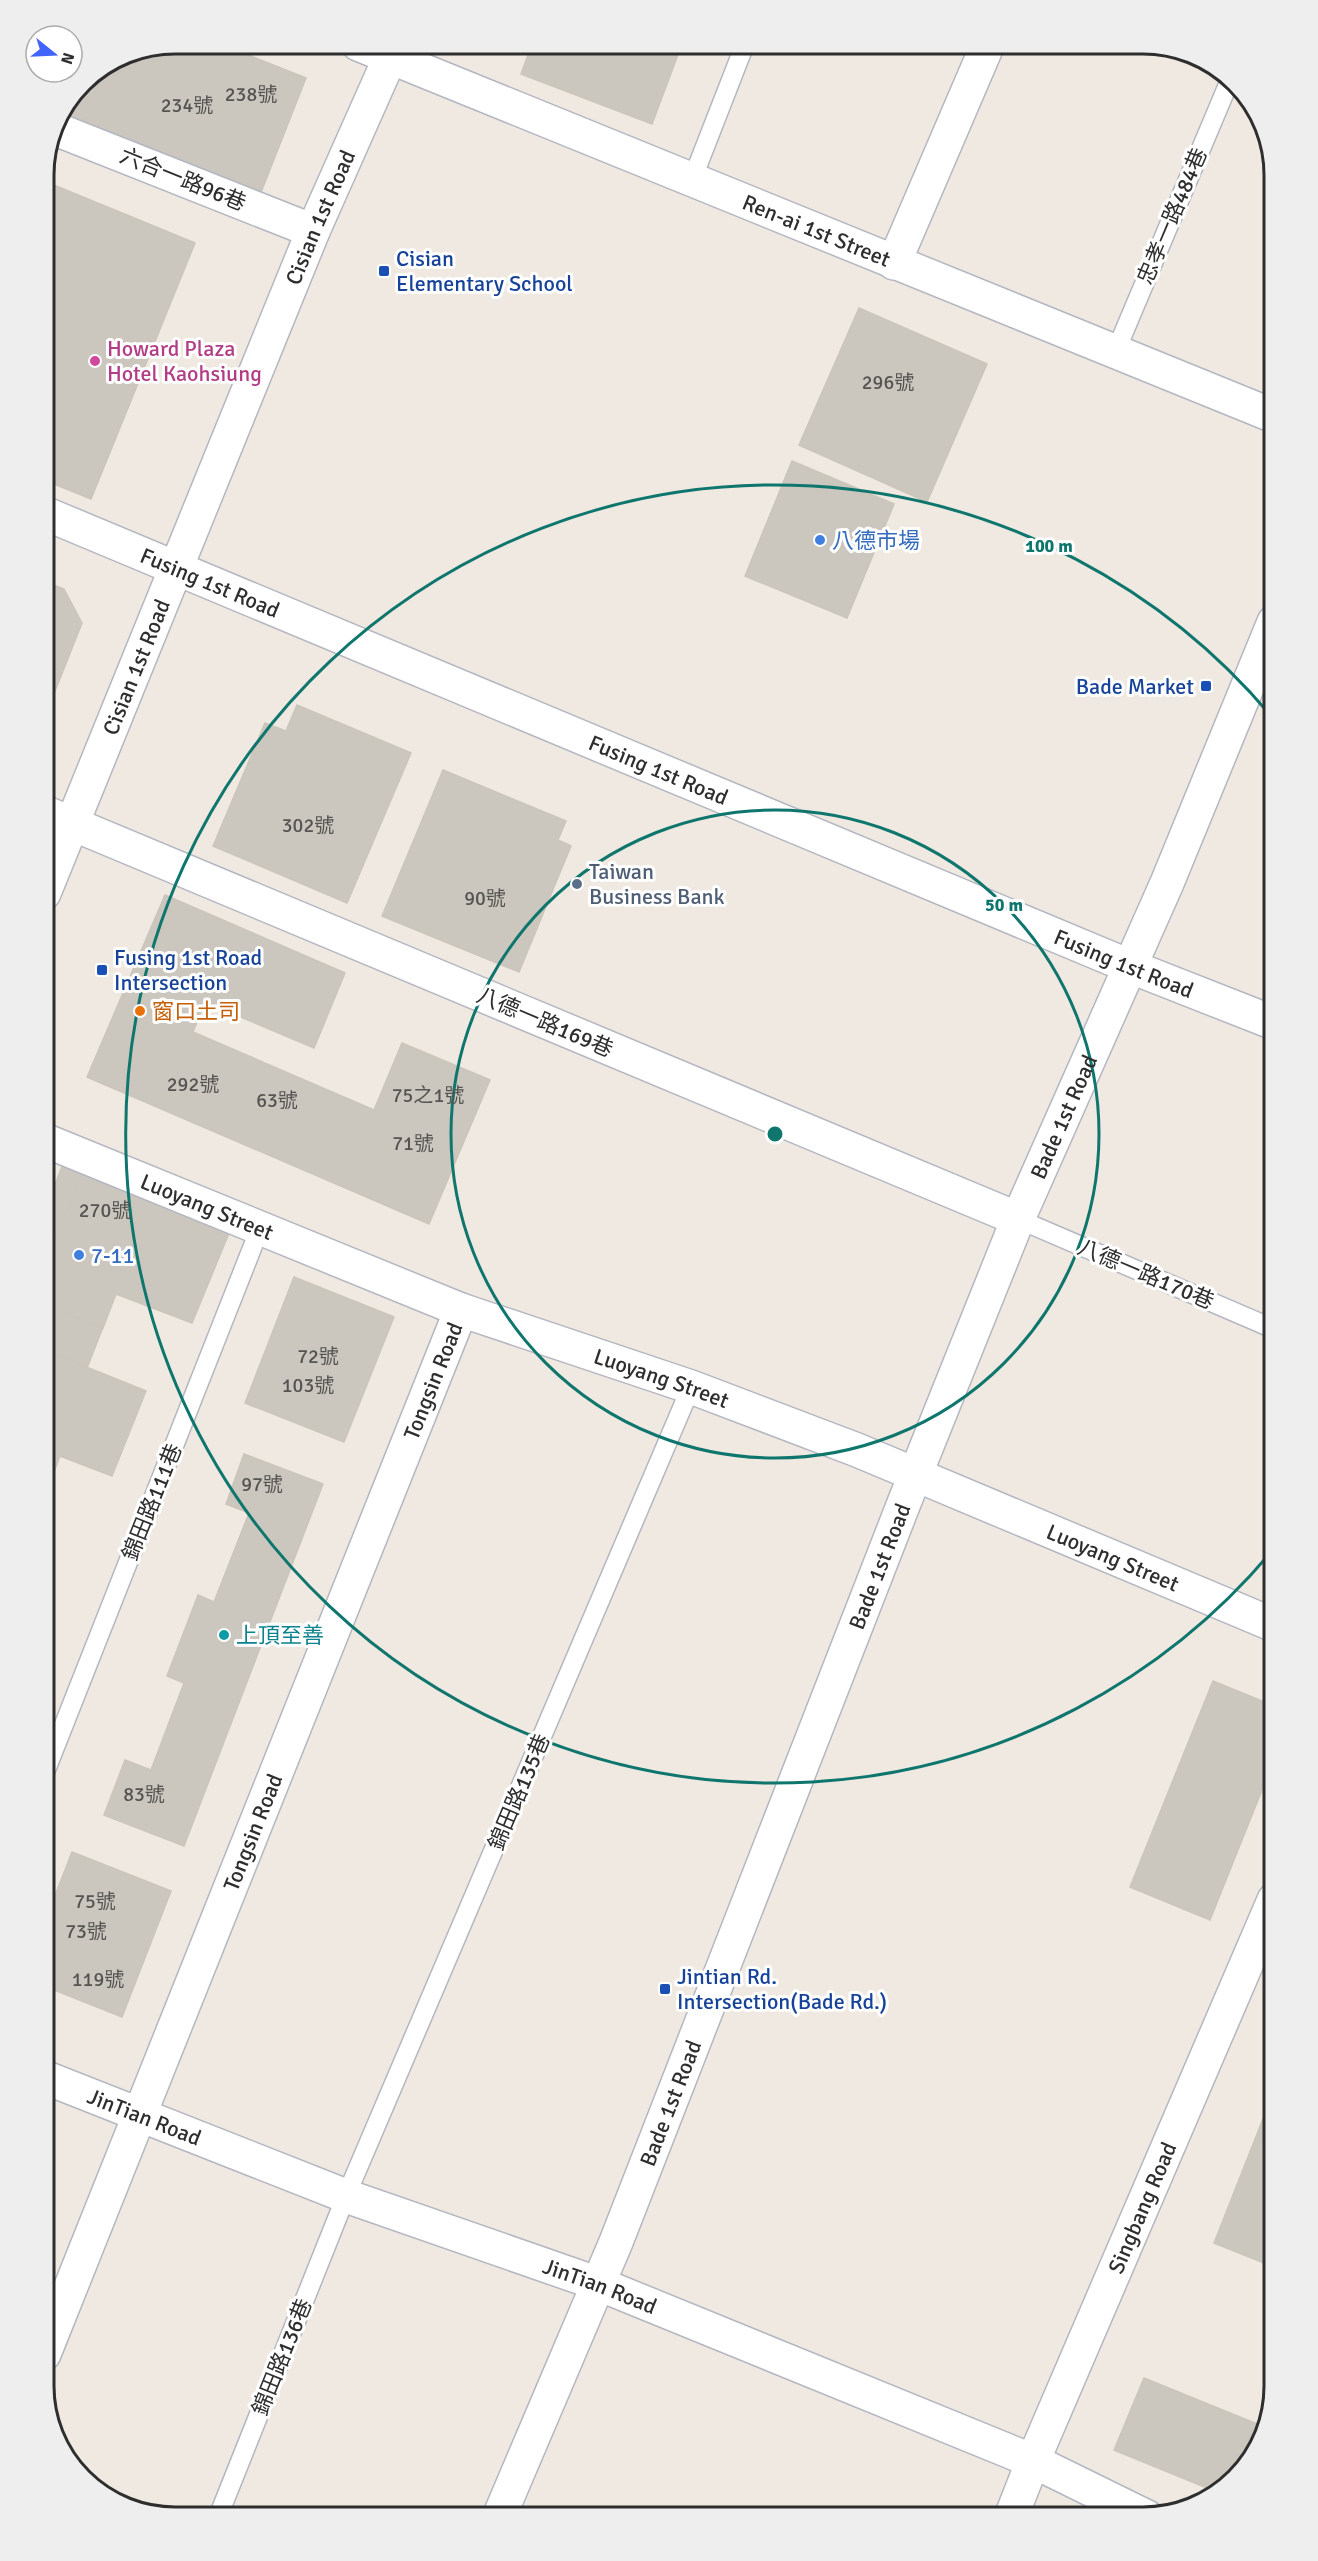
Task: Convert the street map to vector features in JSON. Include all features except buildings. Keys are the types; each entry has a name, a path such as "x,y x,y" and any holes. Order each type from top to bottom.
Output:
{"street":[{"name":"Cisian 1st Road","path":"54,839 58,818 175,566 313,231 391,54"},
{"name":"Ren-ai 1st Street","path":"402,54 692,180 1264,412"},
{"path":"894,263 984,54"},
{"name":"六合一路96巷","path":"62,132 313,231"},
{"name":"Fusing 1st Road","path":"54,517 1129,966 1264,1019"},
{"name":"Bade 1st Road","path":"503,2507 599,2284 915,1475 1018,1219 1167,883 1264,646"},
{"name":"八德一路169巷","path":"58,818 1018,1219"},
{"name":"Luoyang Street","path":"54,1144 461,1310 691,1387 857,1450 1264,1620"},
{"name":"Tongsin Road","path":"54,2329 461,1310"},
{"name":"Singbang Road","path":"1015,2507 1032,2461 1264,1925"},
{"name":"JinTian Road","path":"54,2081 346,2196 599,2284 1032,2461 1126,2507"}],"lane":[{"path":"692,180 741,54"},
{"name":"忠孝一路484巷","path":"1115,353 1227,87"},
{"name":"八德一路170巷","path":"1018,1219 1264,1324"},
{"name":"錦田路111巷","path":"54,1750 260,1228"},
{"name":"錦田路135巷","path":"346,2196 691,1387"},
{"name":"錦田路136巷","path":"222,2507 346,2196"}],"place":[{"name":"Cisian Elementary School","path":"384,271"},
{"name":"Howard Plaza Hotel Kaohsiung","path":"95,361"},
{"name":"八德市場","path":"820,540"},
{"name":"Bade Market","path":"1206,686"},
{"name":"Taiwan Business Bank","path":"577,884"},
{"name":"Fusing 1st Road Intersection","path":"102,970"},
{"name":"窗口土司","path":"140,1011"},
{"name":"7-11","path":"79,1255"},
{"name":"上頂至善","path":"224,1635"},
{"name":"Jintian Rd. Intersection(Bade Rd.)","path":"665,1989"}]}
